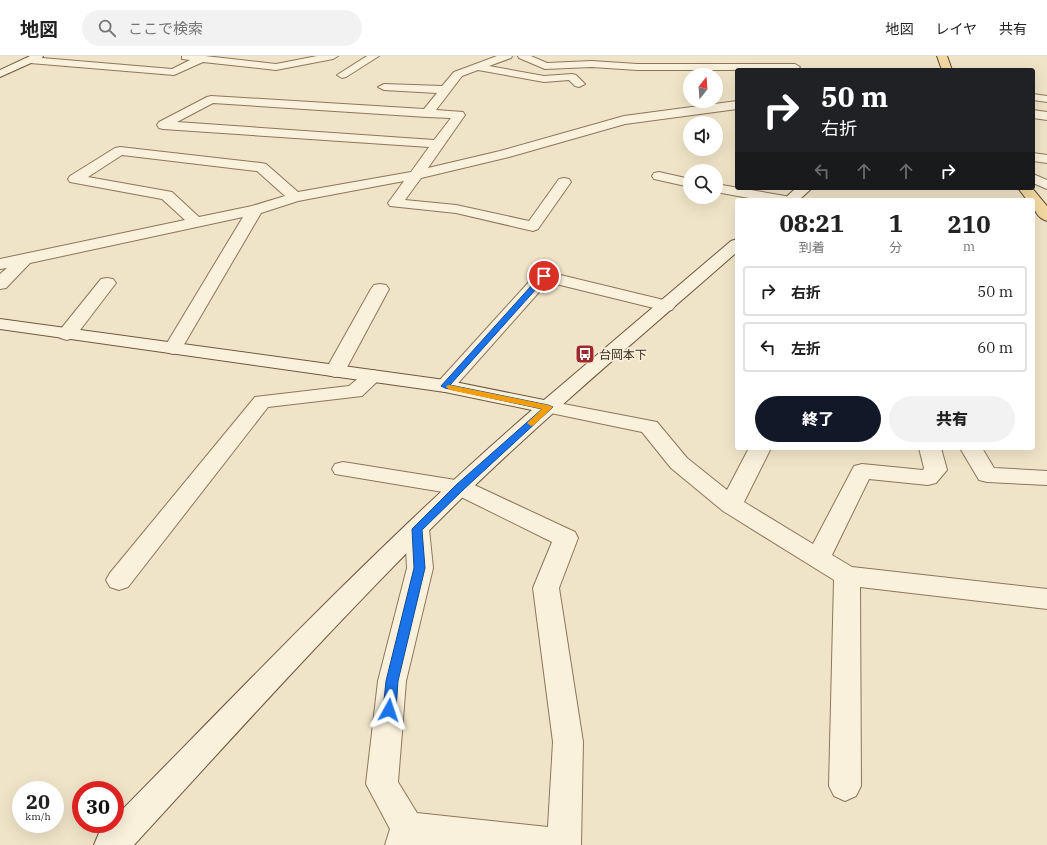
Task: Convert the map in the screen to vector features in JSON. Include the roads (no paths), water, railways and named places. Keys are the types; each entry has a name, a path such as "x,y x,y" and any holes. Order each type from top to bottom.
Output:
{"main road":[{"path":"942,56 946,68"},
{"path":"1026,190 1032,198"},
{"path":"1035,201 1047,216"}],"street":[{"path":"177,56 276,67 333,56"},
{"path":"342,75 374,56"},
{"path":"427,113 458,74 507,56"},
{"path":"523,56 545,66 592,64 637,67 795,67"},
{"path":"754,56 799,68"},
{"path":"0,74 34,58 174,72 201,58"},
{"path":"477,67 544,79 572,77 579,84"},
{"path":"384,87 445,90"},
{"path":"1035,97 1047,100"},
{"path":"437,144 163,125 211,99 459,115 437,144 417,175 395,202 456,209 534,226 564,182"},
{"path":"0,264 255,210 295,197 417,175 504,154 624,120 735,105"},
{"path":"1035,114 1047,116"},
{"path":"196,223 167,195 75,179 120,151 261,167 295,197"},
{"path":"1035,157 1047,159"},
{"path":"659,176 683,181"},
{"path":"1035,179 1047,185"},
{"path":"723,189 774,198"},
{"path":"792,198 802,190"},
{"path":"173,348 255,210"},
{"path":"111,845 257,692 460,487 548,407 735,246"},
{"path":"0,284 24,259"},
{"path":"445,386 544,276 577,282 666,306"},
{"path":"67,334 107,283"},
{"path":"335,371 380,289"},
{"path":"0,324 445,386 649,427 679,463 731,505 847,576 1047,599"},
{"path":"119,580 262,401 355,392 372,376"},
{"path":"731,505 759,450"},
{"path":"818,559 862,471 928,478 936,470 931,450"},
{"path":"972,450 987,475 1047,478"},
{"path":"343,469 460,487 566,538 546,588 568,742 563,845 404,836 382,784 392,681 420,568 417,529"},
{"path":"846,786 847,576"}],"place":[{"name":"台岡本下","path":"585,354"}]}
